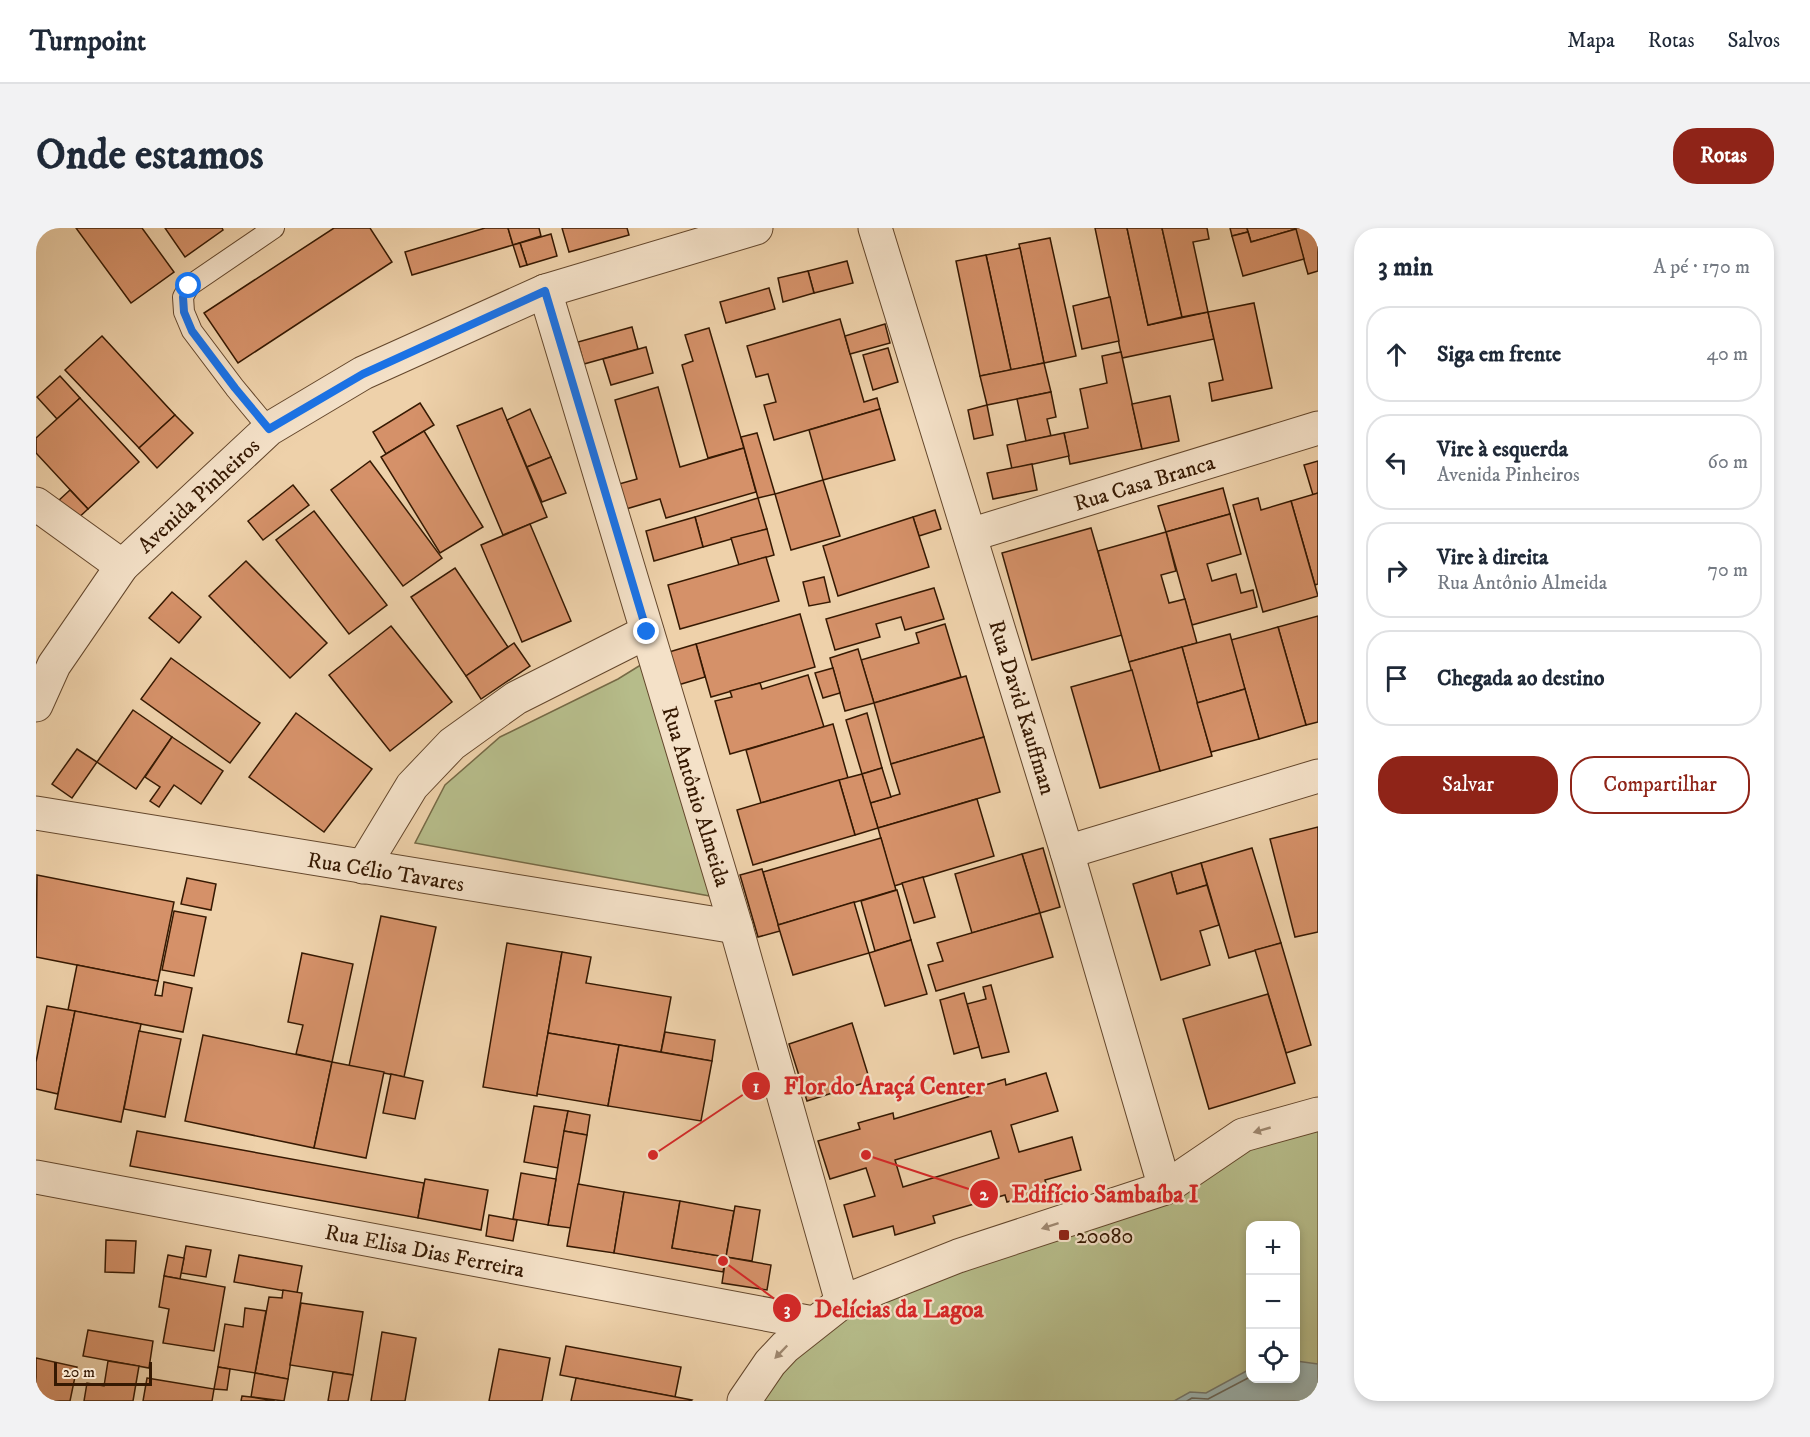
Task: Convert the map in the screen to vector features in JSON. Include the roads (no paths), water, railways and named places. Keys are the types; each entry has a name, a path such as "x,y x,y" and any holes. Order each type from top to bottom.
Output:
{"street":[{"name":"Avenida Pinheiros","path":"36,705 54,665 122,566 269,429 363,374 545,291 756,228"},
{"name":"Rua David Kauffman","path":"875,228 1067,852 1165,1188"},
{"name":"Rua Antônio Almeida","path":"545,291 736,927 842,1302"},
{"name":"Rua Casa Branca","path":"970,535 1318,428"},
{"path":"36,504 122,566"},
{"path":"363,867 412,786 452,744 516,698 647,632"},
{"path":"1067,852 1318,776"},
{"name":"Rua Célio Tavares","path":"36,813 736,927"},
{"path":"744,1401 770,1363 785,1347 842,1302 958,1256 1165,1188 1243,1136 1318,1114"},
{"name":"Rua Elisa Dias Ferreira","path":"36,1177 813,1323"}],"lane":[{"path":"269,429 192,331 184,312 183,297 189,286 274,228"}],"water":[{"path":"1300,1362 1318,1364 1318,1401 1174,1401 1190,1392 1206,1393 1246,1371 1246,1383 1300,1383"}],"place":[{"name":"Flor do Araçá Center","path":"653,1155"},
{"name":"Edifício Sambaíba I","path":"866,1155"},
{"name":"20080","path":"1064,1235"},
{"name":"Delícias da Lagoa","path":"723,1261"}]}
